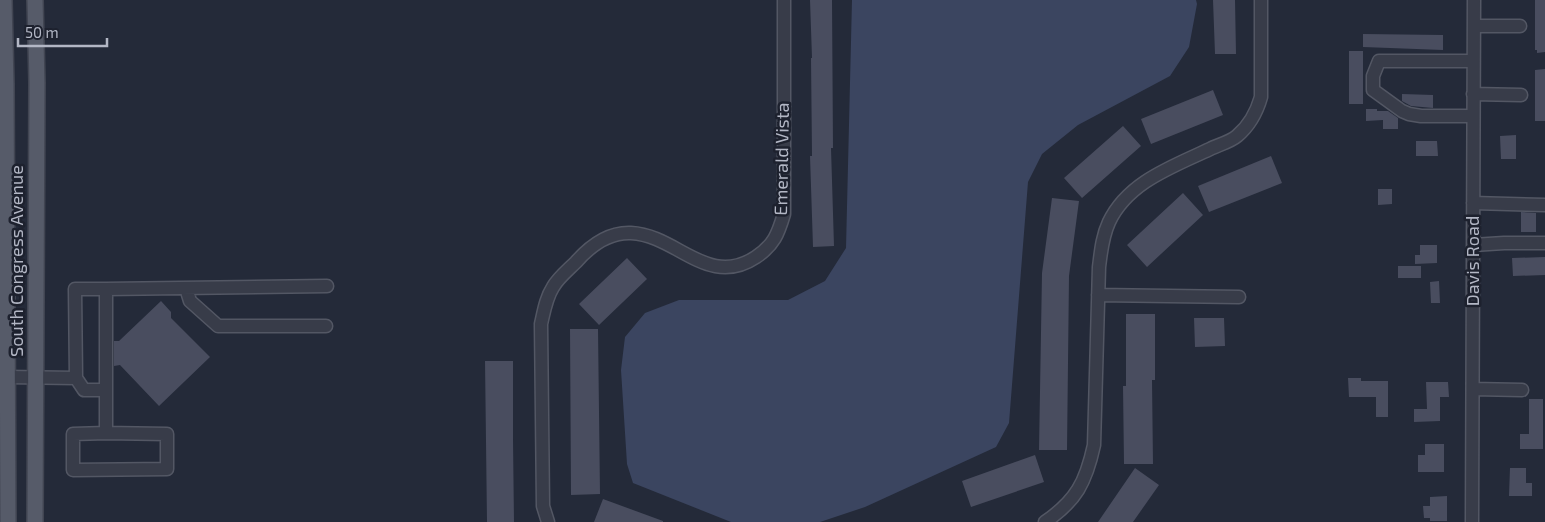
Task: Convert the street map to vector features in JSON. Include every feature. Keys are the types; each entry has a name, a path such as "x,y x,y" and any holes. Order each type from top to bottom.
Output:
{"main road":[{"name":"South Congress Avenue","path":"4,0 3,84 8,377 8,522"},
{"name":"South Congress Avenue","path":"35,0 37,83 35,522"}],"street":[{"name":"Emerald Vista","path":"548,522 543,506 541,324 546,301 553,287 584,252 612,235 631,233 650,236 708,265 726,268 747,263 767,250 778,234 784,214 784,0"},
{"path":"1045,522 1060,512 1075,495 1086,477 1094,445 1099,267 1102,241 1109,221 1122,202 1138,186 1155,175 1236,137 1250,121 1261,97 1260,0"},
{"name":"Davis Road","path":"1472,522 1474,0"},
{"path":"1474,26 1520,26"},
{"path":"1473,61 1379,61 1373,76 1373,90 1402,111 1421,116 1473,116"},
{"path":"1473,94 1521,95"},
{"path":"1473,203 1545,205"},
{"path":"1473,245 1504,243 1545,244"},
{"path":"106,390 84,390 76,378 75,289 327,286"},
{"path":"186,288 190,302 218,326 326,326"},
{"path":"106,289 106,433"},
{"path":"1098,295 1239,297"},
{"path":"8,377 76,378"},
{"path":"1473,389 1522,390"},
{"path":"106,433 166,434 167,470 73,470 73,434 106,433"}],"water":[{"path":"852,0 1196,0 1197,4 1189,47 1170,76 1078,125 1042,154 1028,182 1009,423 996,447 865,507 820,522 731,522 633,483 627,464 621,370 625,337 645,313 679,300 788,300 825,281 846,248"}],"building":[{"path":"810,0 832,0 833,148 831,148 834,246 813,247 810,156 812,156 812,58"},
{"path":"1213,0 1235,0 1236,54 1215,54"},
{"path":"1535,0 1545,0 1545,52 1537,53 1537,50 1535,50"},
{"path":"1363,34 1443,35 1443,50 1363,47"},
{"path":"1349,51 1363,51 1363,104 1349,104"},
{"path":"1545,69 1545,121 1535,121 1535,70"},
{"path":"1213,90 1223,115 1151,144 1141,119"},
{"path":"1402,94 1433,95 1433,108 1411,106 1402,101"},
{"path":"1366,109 1388,111 1398,118 1398,129 1383,129 1383,120 1366,121"},
{"path":"1123,126 1141,146 1082,198 1064,178"},
{"path":"1516,135 1516,159 1501,159 1500,136"},
{"path":"1416,141 1437,141 1438,156 1416,156"},
{"path":"1271,156 1282,183 1209,212 1198,186"},
{"path":"1378,189 1392,189 1392,204 1378,205"},
{"path":"1183,193 1203,215 1147,267 1127,245"},
{"path":"1052,198 1079,201 1069,276 1067,450 1039,450 1042,273"},
{"path":"1521,212 1536,213 1536,232 1521,232"},
{"path":"1420,245 1437,245 1437,263 1415,264 1415,255 1420,255"},
{"path":"1545,257 1545,275 1513,276 1512,258"},
{"path":"627,258 647,279 599,325 579,304"},
{"path":"1398,266 1421,266 1421,278 1398,278"},
{"path":"1439,281 1440,303 1431,303 1430,282"},
{"path":"161,301 171,312 171,318 210,357 159,406 120,365 114,366 114,341 119,341"},
{"path":"1126,314 1155,314 1155,380 1152,380 1153,464 1124,464 1123,386 1126,386"},
{"path":"1194,318 1224,318 1225,346 1195,347"},
{"path":"570,329 598,329 600,494 571,495"},
{"path":"485,361 513,361 514,522 487,522"},
{"path":"1348,378 1361,378 1361,381 1388,381 1388,417 1376,417 1376,397 1349,397"},
{"path":"1426,382 1448,382 1449,397 1440,397 1440,421 1414,422 1414,409 1427,409"},
{"path":"1529,399 1543,399 1543,449 1520,449 1520,434 1529,434"},
{"path":"1425,444 1444,444 1444,472 1418,472 1418,455 1425,455"},
{"path":"1035,455 1044,482 971,507 962,481"},
{"path":"1135,468 1159,485 1133,522 1098,522"},
{"path":"1510,468 1526,468 1526,483 1532,483 1532,496 1509,496"},
{"path":"1447,496 1447,521 1430,521 1430,518 1424,518 1423,506 1430,506 1430,497"},
{"path":"603,499 663,521 663,522 594,522"}]}
